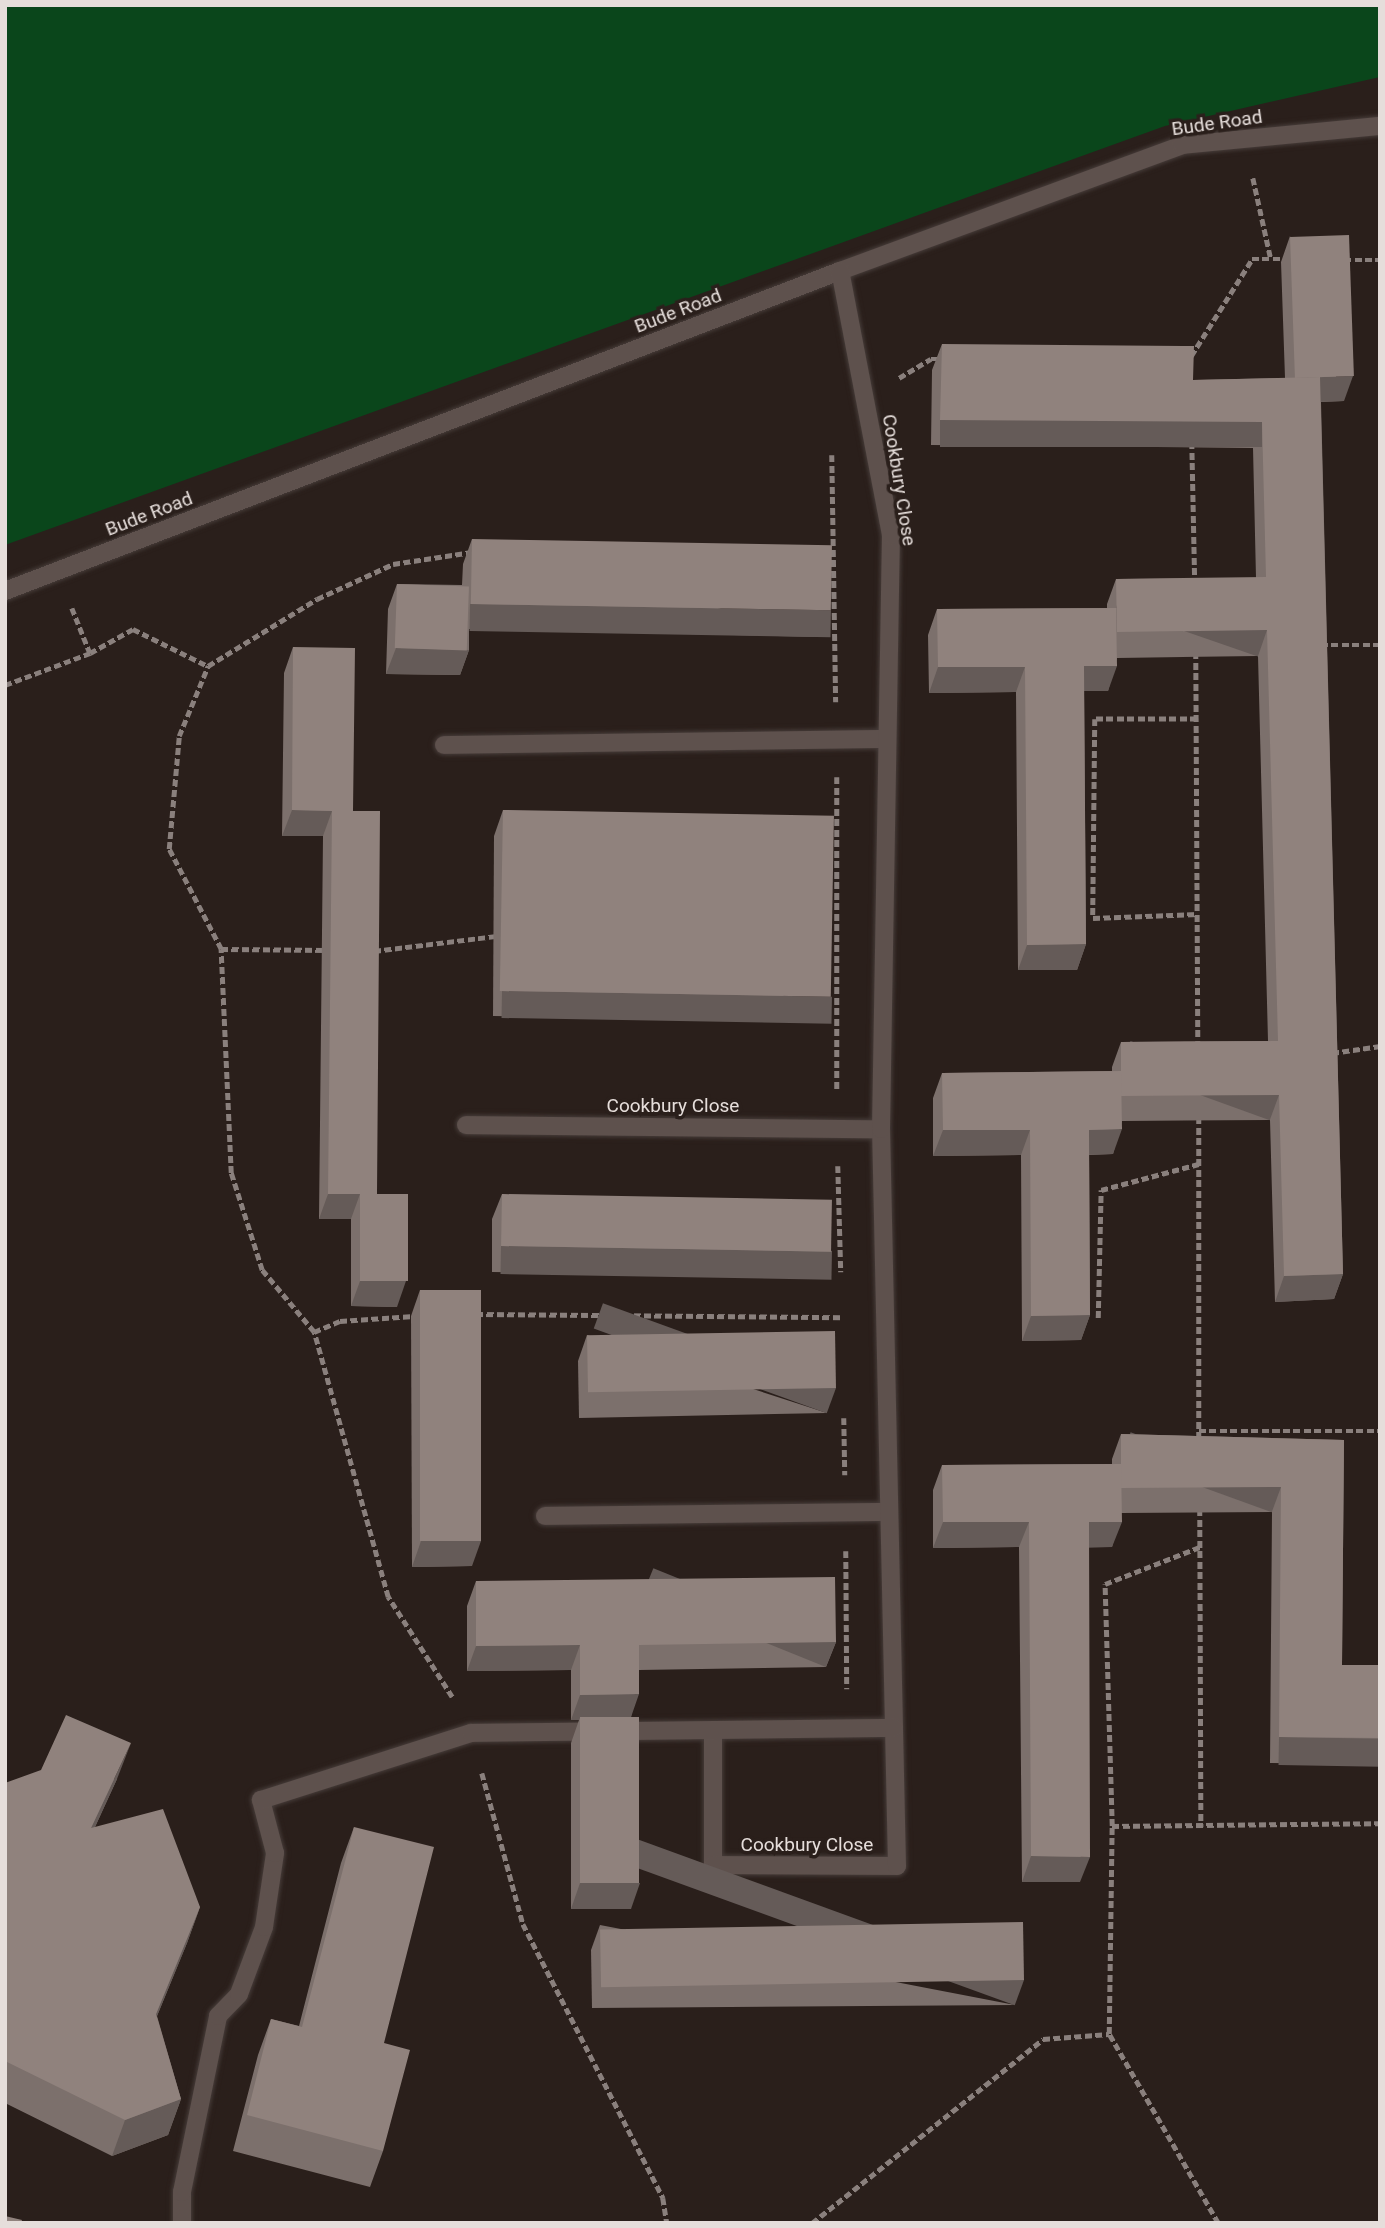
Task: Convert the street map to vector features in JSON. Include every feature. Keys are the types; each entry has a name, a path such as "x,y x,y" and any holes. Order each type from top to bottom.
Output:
{"street":[{"name":"Bude Road","path":"5,591 840,271 1181,145 1380,126"},
{"name":"Cookbury Close","path":"713,1730 713,1865 897,1866 881,1129 891,536 840,271"},
{"path":"444,745 887,739"},
{"name":"Cookbury Close","path":"466,1125 881,1129"},
{"path":"545,1516 889,1512"},
{"path":"182,2223 182,2192 218,2016 239,1994 264,1927 275,1853 261,1800 471,1733 894,1728"}],"path":[{"path":"1244,139 1271,259"},
{"path":"1191,371 1191,357 1252,259 1298,259"},
{"path":"1339,260 1380,260"},
{"path":"1177,357 1191,357"},
{"path":"863,392 931,359 945,359"},
{"path":"1192,440 1195,592"},
{"path":"476,552 393,564 317,599 208,666 179,736 169,849 221,949 231,1173 262,1270 314,1332 388,1597 445,1683 471,1733 523,1924 663,2198 667,2223"},
{"path":"821,554 834,554"},
{"path":"57,571 90,653"},
{"path":"5,685 90,653 133,629 208,666"},
{"path":"1318,645 1380,645"},
{"path":"1198,1059 1196,647 1208,647"},
{"path":"1197,719 1095,719 1093,918 1198,914"},
{"path":"824,933 837,933"},
{"path":"370,951 505,935"},
{"path":"221,949 334,950"},
{"path":"1328,1054 1380,1046"},
{"path":"1199,1111 1199,1444"},
{"path":"1098,1318 1101,1190 1199,1164"},
{"path":"472,1314 842,1317"},
{"path":"314,1332 340,1321 421,1316"},
{"path":"1199,1431 1380,1431"},
{"path":"1200,1495 1201,1827"},
{"path":"1200,1547 1105,1584 1112,1826 1109,2034 1218,2223"},
{"path":"1112,1826 1380,1824"},
{"path":"812,2223 1043,2039 1109,2034"}],"green space":[{"path":"5,5 1380,5 1380,77 1165,126 5,545"}],"building":[{"path":"1349,235 1354,376 1295,378 1290,237"},
{"path":"942,344 1194,346 1193,380 1320,377 1343,1274 1284,1276 1279,1095 1121,1096 1121,1042 1278,1041 1267,630 1117,632 1116,579 1266,577 1262,422 940,420"},
{"path":"472,539 832,545 831,610 471,604"},
{"path":"397,584 469,587 467,650 395,648"},
{"path":"1116,608 1117,666 1084,666 1086,944 1027,945 1025,667 938,667 937,609"},
{"path":"293,647 355,648 353,811 380,811 377,1194 328,1194 332,811 292,810"},
{"path":"503,810 834,816 831,997 500,991"},
{"path":"1121,1071 1122,1129 1089,1130 1090,1315 1031,1316 1030,1130 943,1130 942,1073"},
{"path":"360,1194 408,1194 408,1281 360,1281"},
{"path":"502,1194 832,1200 831,1252 501,1246"},
{"path":"420,1290 481,1290 481,1541 420,1541"},
{"path":"835,1331 836,1388 588,1392 587,1335"},
{"path":"1121,1434 1344,1440 1342,1665 1380,1665 1380,1738 1279,1737 1281,1487 1121,1488"},
{"path":"1121,1464 1122,1522 1089,1522 1090,1857 1031,1856 1029,1522 943,1522 942,1465"},
{"path":"835,1577 836,1642 639,1645 639,1694 580,1695 580,1645 476,1646 476,1581"},
{"path":"66,1715 131,1743 91,1828 163,1809 200,1907 156,2014 181,2099 125,2120 5,2061 5,1783 41,1770"},
{"path":"580,1717 639,1717 639,1883 580,1883"},
{"path":"354,1827 434,1847 384,2043 410,2050 383,2151 247,2115 271,2019 302,2027"},
{"path":"1023,1922 1024,1980 601,1987 600,1929"},
{"path":"5,2216 22,2220 21,2223 5,2223"}]}
